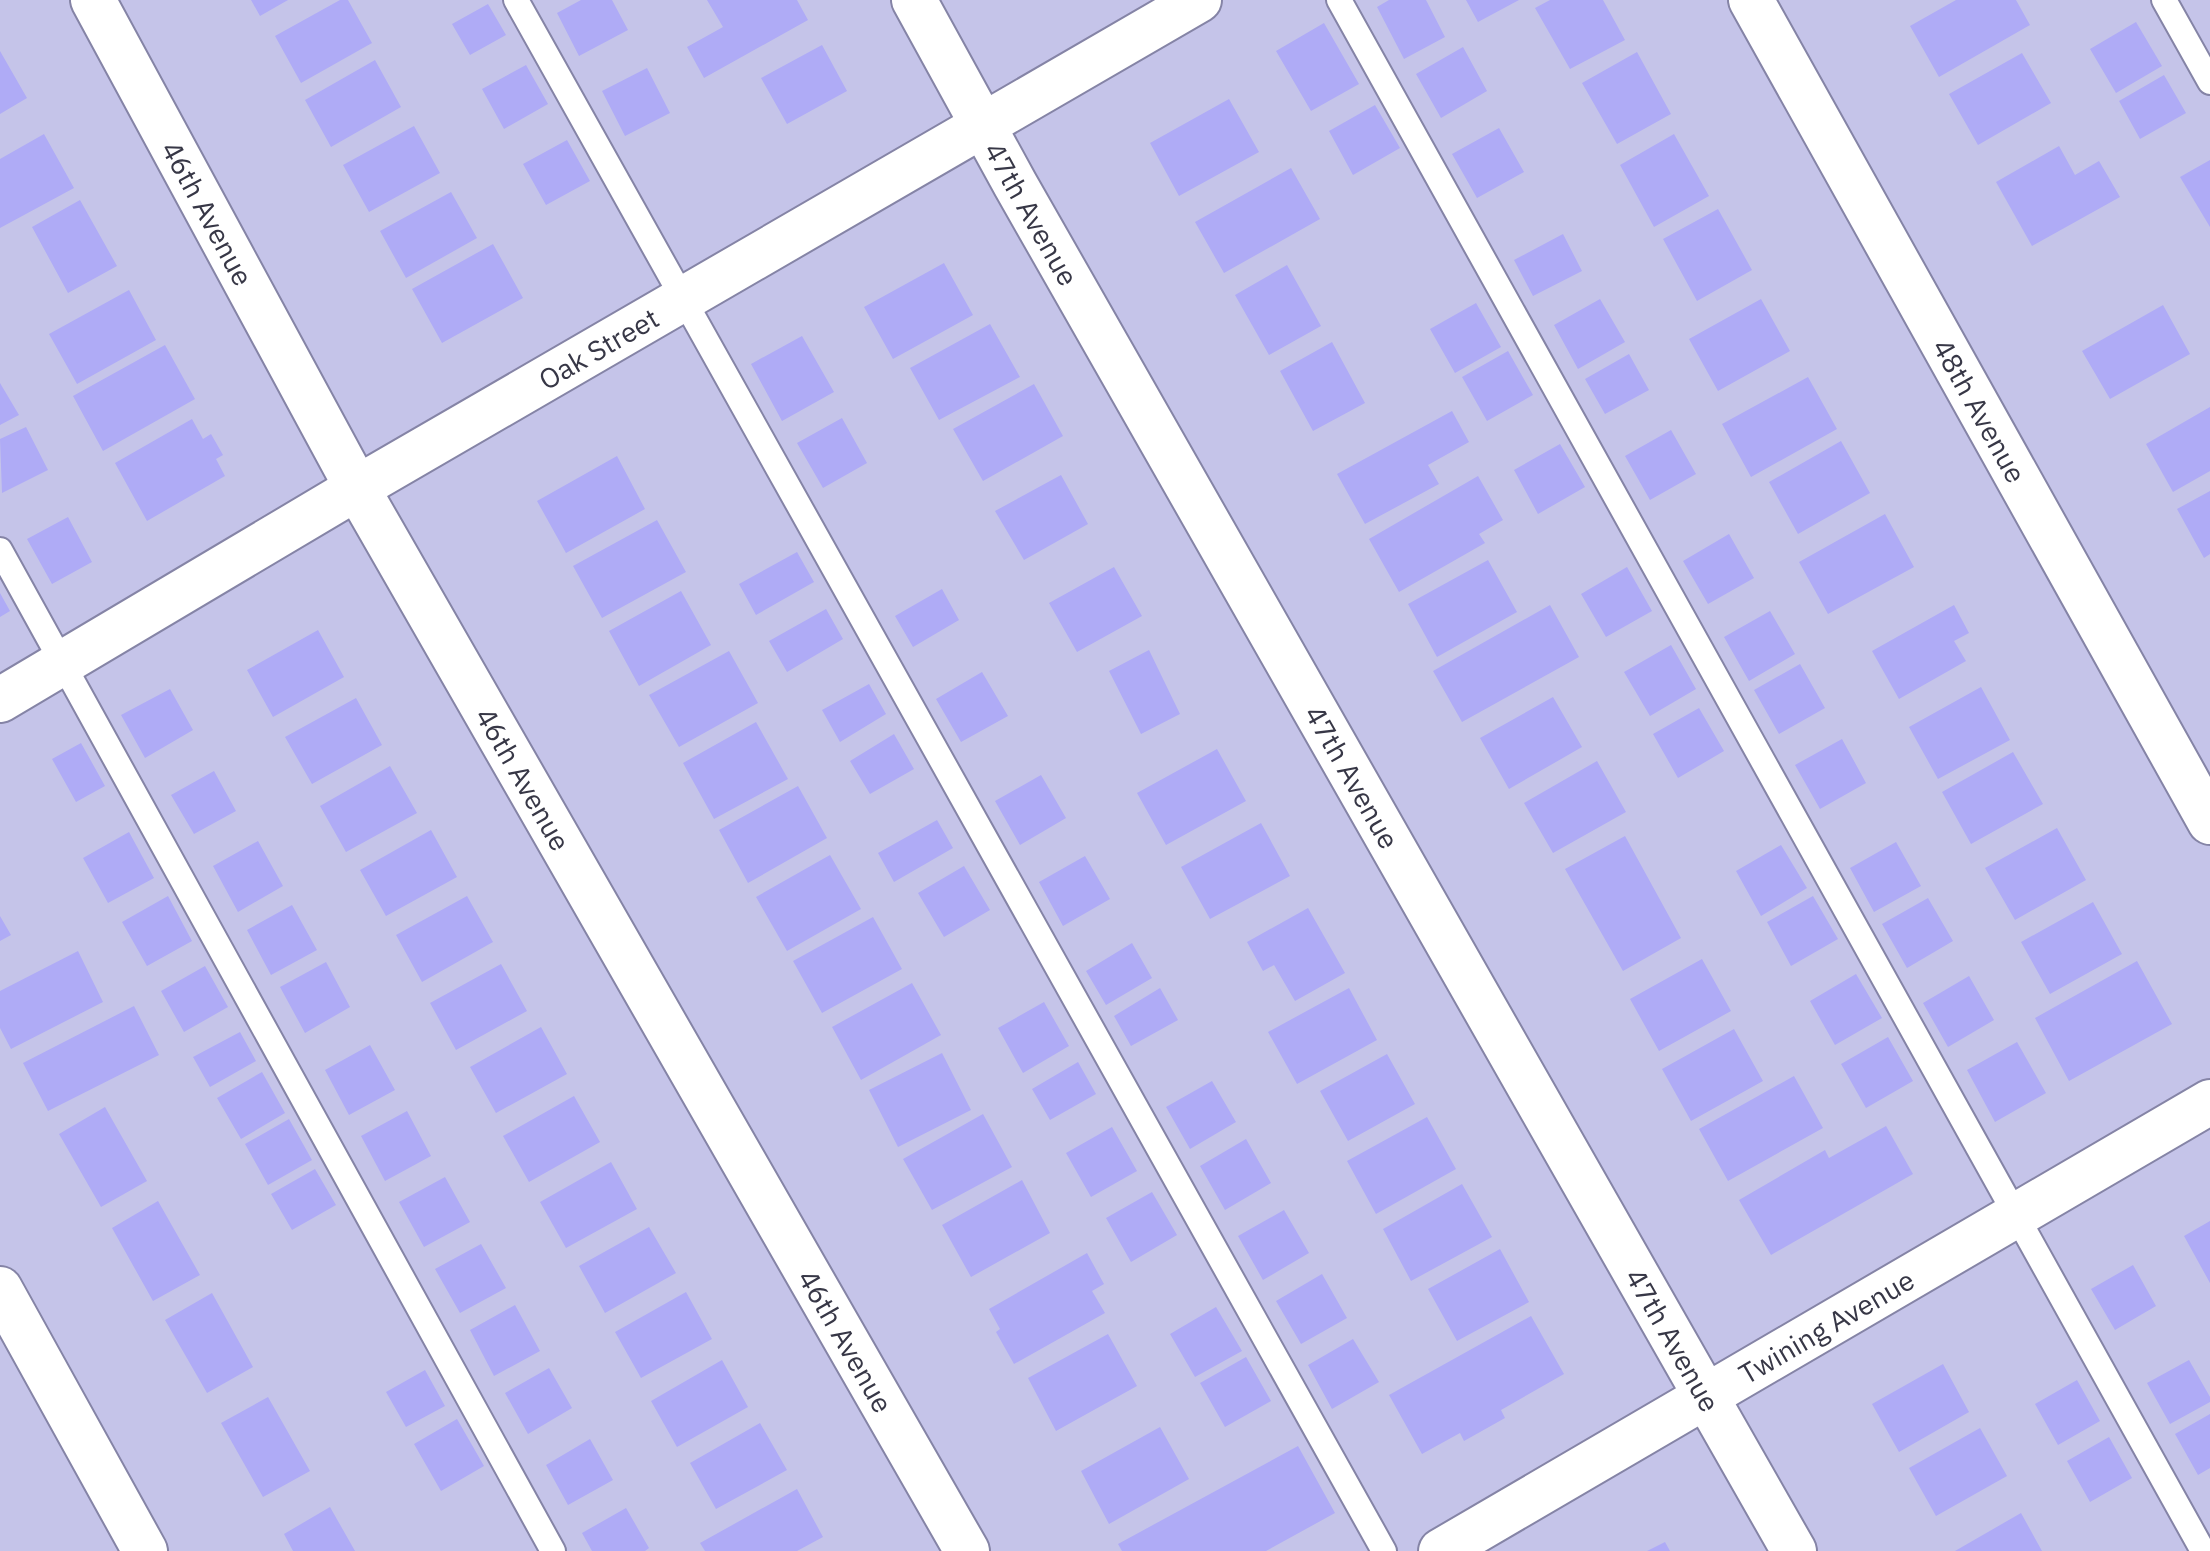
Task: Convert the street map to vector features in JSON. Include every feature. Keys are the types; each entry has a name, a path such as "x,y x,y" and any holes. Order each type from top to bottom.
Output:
{"street":[{"name":"46th Avenue","path":"93,0 357,488 967,1551"},
{"name":"47th Avenue","path":"914,0 1794,1551"},
{"name":"Oak Street","path":"0,700 357,488 1199,0"},
{"name":"48th Avenue","path":"1751,0 2210,822"},
{"name":"Twining Avenue","path":"1441,1551 2210,1102"},
{"path":"0,1289 145,1551"}],"lane":[{"path":"516,0 1384,1551"},
{"path":"1339,0 2203,1551"},
{"path":"2164,0 2210,82"},
{"path":"0,550 553,1551"}],"building":[{"path":"251,0 288,0 260,16"},
{"path":"340,0 348,0 372,43 301,83 275,36"},
{"path":"581,0 612,0 628,30 579,56 557,13"},
{"path":"707,0 797,0 808,20 704,78 687,47 723,27"},
{"path":"1389,0 1426,0 1445,37 1404,59 1377,7"},
{"path":"1466,0 1519,0 1478,22"},
{"path":"1550,0 1603,0 1625,40 1570,69 1535,8"},
{"path":"1956,0 2016,0 2030,25 1939,77 1910,26"},
{"path":"488,4 506,35 470,55 452,24"},
{"path":"2136,22 2162,66 2116,93 2090,49"},
{"path":"1324,23 1359,84 1311,111 1276,51"},
{"path":"822,45 847,91 787,124 761,78"},
{"path":"1463,47 1487,91 1441,118 1416,74"},
{"path":"0,51 27,98 0,114"},
{"path":"1637,52 1671,114 1617,144 1582,83"},
{"path":"2022,53 2051,103 1978,145 1949,94"},
{"path":"375,60 401,107 331,147 305,100"},
{"path":"526,65 548,104 504,129 482,89"},
{"path":"647,68 670,113 625,136 602,91"},
{"path":"2164,75 2186,113 2140,139 2119,101"},
{"path":"1229,99 1259,152 1179,196 1150,143"},
{"path":"1375,105 1400,148 1353,175 1329,131"},
{"path":"414,126 440,173 369,212 343,165"},
{"path":"1499,128 1524,172 1477,198 1452,154"},
{"path":"44,134 74,188 0,228 0,159"},
{"path":"1674,134 1709,196 1654,227 1620,165"},
{"path":"567,140 590,181 546,205 523,164"},
{"path":"2059,146 2075,175 2099,161 2120,197 2032,246 1996,182"},
{"path":"2210,160 2210,227 2180,177"},
{"path":"1291,168 1320,219 1224,273 1195,222"},
{"path":"451,192 477,238 406,278 380,231"},
{"path":"80,200 117,266 68,293 32,227"},
{"path":"1718,209 1752,270 1697,301 1663,239"},
{"path":"1563,234 1582,271 1533,296 1514,260"},
{"path":"493,244 523,298 442,343 412,289"},
{"path":"944,263 973,315 893,359 864,307"},
{"path":"1287,265 1321,326 1269,355 1235,295"},
{"path":"129,290 156,340 77,384 49,334"},
{"path":"1600,299 1625,342 1578,369 1554,325"},
{"path":"1761,299 1790,351 1718,391 1689,339"},
{"path":"1476,303 1501,347 1455,373 1430,329"},
{"path":"2163,305 2190,354 2110,399 2082,351"},
{"path":"990,324 1020,377 939,420 910,368"},
{"path":"802,336 834,392 782,421 751,364"},
{"path":"1332,342 1365,403 1313,431 1280,371"},
{"path":"165,345 195,399 103,451 73,396"},
{"path":"1508,351 1533,395 1487,421 1462,377"},
{"path":"1629,354 1649,390 1605,414 1585,379"},
{"path":"1808,377 1837,429 1751,477 1722,424"},
{"path":"0,383 19,415 0,425"},
{"path":"1034,384 1063,436 983,481 953,429"},
{"path":"2210,407 2210,471 2173,492 2146,444"},
{"path":"1452,411 1469,442 1428,465 1439,484 1365,524 1337,474"},
{"path":"842,418 867,463 823,488 797,443"},
{"path":"192,419 203,439 211,434 223,455 216,459 225,476 147,521 115,463"},
{"path":"26,427 48,470 2,493 0,439"},
{"path":"1671,430 1696,474 1650,500 1625,456"},
{"path":"1841,441 1870,493 1798,534 1769,482"},
{"path":"1560,444 1585,487 1538,514 1514,470"},
{"path":"617,456 645,509 566,553 537,501"},
{"path":"1061,475 1088,524 1024,560 995,511"},
{"path":"1478,476 1503,520 1479,534 1485,543 1399,592 1369,539"},
{"path":"2210,491 2210,554 2204,558 2177,509"},
{"path":"1885,514 1914,567 1828,614 1799,562"},
{"path":"68,517 92,562 52,584 27,539"},
{"path":"657,520 686,572 602,618 573,566"},
{"path":"1729,534 1754,578 1708,604 1683,561"},
{"path":"797,552 814,582 756,615 739,584"},
{"path":"1488,560 1517,612 1437,657 1408,604"},
{"path":"1114,567 1142,616 1077,652 1049,603"},
{"path":"1627,567 1652,611 1606,637 1581,594"},
{"path":"942,589 959,620 913,647 895,616"},
{"path":"681,591 711,645 639,686 609,631"},
{"path":"0,593 10,611 0,617"},
{"path":"1550,605 1579,657 1462,722 1433,671"},
{"path":"1954,605 1969,633 1954,641 1966,661 1899,699 1872,651"},
{"path":"826,609 843,639 787,672 769,641"},
{"path":"1770,611 1795,654 1749,681 1724,637"},
{"path":"318,630 344,677 273,717 247,670"},
{"path":"1671,645 1696,689 1650,716 1624,672"},
{"path":"1149,650 1180,714 1141,734 1109,671"},
{"path":"729,651 758,703 679,747 649,695"},
{"path":"1800,664 1825,708 1779,734 1754,690"},
{"path":"982,672 1008,716 961,742 936,699"},
{"path":"869,684 886,714 840,742 822,710"},
{"path":"1981,687 2010,740 1938,779 1909,727"},
{"path":"170,689 193,730 145,758 121,715"},
{"path":"1553,697 1582,747 1509,789 1480,738"},
{"path":"356,698 382,745 312,784 285,737"},
{"path":"1699,708 1724,751 1678,778 1653,734"},
{"path":"756,722 788,779 714,819 683,763"},
{"path":"894,734 914,769 870,794 850,761"},
{"path":"1842,739 1866,783 1820,809 1795,765"},
{"path":"81,743 105,786 76,802 52,759"},
{"path":"1217,749 1246,801 1166,845 1137,793"},
{"path":"2013,752 2043,804 1971,844 1942,792"},
{"path":"1597,761 1626,812 1553,853 1524,803"},
{"path":"390,766 417,813 346,852 320,806"},
{"path":"214,771 236,811 194,834 171,795"},
{"path":"1041,775 1066,818 1020,845 995,801"},
{"path":"798,786 827,838 748,883 719,830"},
{"path":"937,820 953,848 894,882 878,853"},
{"path":"1261,823 1290,876 1210,919 1181,867"},
{"path":"2057,828 2086,880 2015,920 1985,868"},
{"path":"431,830 457,877 386,916 360,870"},
{"path":"129,832 154,878 108,903 83,858"},
{"path":"1625,836 1681,938 1623,971 1565,869"},
{"path":"258,841 283,886 238,912 213,866"},
{"path":"1896,842 1921,886 1874,912 1850,868"},
{"path":"1781,845 1807,888 1761,916 1736,871"},
{"path":"830,855 861,909 787,951 756,897"},
{"path":"1085,856 1110,899 1063,926 1039,882"},
{"path":"964,866 990,910 944,937 918,893"},
{"path":"168,896 192,941 147,966 122,922"},
{"path":"467,896 493,942 422,982 396,935"},
{"path":"1813,896 1838,939 1791,966 1767,922"},
{"path":"1928,898 1953,941 1907,968 1882,924"},
{"path":"2093,902 2122,954 2050,994 2021,942"},
{"path":"292,905 317,950 271,975 247,930"},
{"path":"1308,908 1345,973 1295,1001 1274,965 1263,971 1247,942"},
{"path":"0,916 11,935 0,941"},
{"path":"873,917 902,969 822,1013 793,961"},
{"path":"1132,943 1152,978 1106,1005 1086,971"},
{"path":"78,951 103,1002 11,1049 0,1028 0,991"},
{"path":"1702,959 1731,1011 1659,1051 1630,999"},
{"path":"2137,961 2172,1024 2069,1081 2035,1018"},
{"path":"326,962 350,1007 305,1033 280,987"},
{"path":"501,964 527,1011 456,1050 430,1003"},
{"path":"205,966 228,1007 184,1032 161,991"},
{"path":"1856,974 1882,1018 1835,1045 1810,1001"},
{"path":"1969,976 1994,1020 1948,1047 1923,1003"},
{"path":"912,983 941,1035 861,1080 832,1027"},
{"path":"1160,988 1178,1020 1131,1046 1114,1016"},
{"path":"1349,988 1377,1040 1297,1084 1268,1032"},
{"path":"1044,1002 1069,1046 1023,1073 998,1028"},
{"path":"134,1006 159,1055 48,1111 23,1063"},
{"path":"541,1027 567,1074 496,1113 470,1067"},
{"path":"1734,1029 1763,1081 1691,1121 1662,1069"},
{"path":"240,1032 256,1061 210,1087 193,1057"},
{"path":"1888,1037 1913,1081 1866,1108 1841,1064"},
{"path":"2017,1042 2046,1093 1995,1122 1967,1070"},
{"path":"370,1045 395,1090 349,1115 325,1070"},
{"path":"942,1053 971,1110 898,1147 869,1090"},
{"path":"1387,1054 1415,1104 1348,1141 1320,1091"},
{"path":"1078,1062 1096,1094 1050,1120 1032,1089"},
{"path":"262,1072 285,1113 241,1139 217,1098"},
{"path":"1794,1076 1823,1128 1728,1181 1699,1129"},
{"path":"1212,1081 1236,1122 1190,1149 1166,1107"},
{"path":"574,1096 600,1142 529,1182 503,1136"},
{"path":"105,1107 147,1181 101,1207 59,1134"},
{"path":"407,1111 431,1156 385,1181 361,1136"},
{"path":"983,1114 1012,1167 932,1210 903,1159"},
{"path":"1427,1117 1456,1169 1376,1214 1347,1161"},
{"path":"289,1119 312,1160 268,1185 245,1144"},
{"path":"1886,1126 1913,1174 1771,1255 1739,1200 1825,1150 1829,1158"},
{"path":"1112,1127 1137,1171 1091,1197 1066,1153"},
{"path":"1246,1139 1271,1183 1225,1210 1200,1166"},
{"path":"611,1162 637,1209 566,1248 540,1202"},
{"path":"315,1169 336,1205 292,1230 271,1194"},
{"path":"445,1177 470,1222 424,1247 399,1202"},
{"path":"1022,1180 1050,1233 971,1277 942,1225"},
{"path":"1462,1184 1492,1237 1411,1281 1383,1229"},
{"path":"1152,1192 1177,1235 1131,1262 1106,1218"},
{"path":"158,1201 200,1275 153,1301 112,1228"},
{"path":"1284,1210 1309,1253 1263,1280 1238,1236"},
{"path":"2210,1221 2210,1283 2184,1236"},
{"path":"649,1227 676,1273 605,1313 579,1266"},
{"path":"481,1244 506,1288 460,1313 435,1269"},
{"path":"1500,1249 1529,1302 1457,1341 1428,1289"},
{"path":"1087,1253 1104,1284 1092,1291 1105,1313 1014,1364 996,1332 1000,1329 989,1309"},
{"path":"2133,1265 2156,1306 2115,1330 2091,1289"},
{"path":"1322,1274 1347,1318 1301,1344 1276,1301"},
{"path":"686,1292 712,1339 641,1378 615,1332"},
{"path":"212,1293 253,1367 207,1393 165,1320"},
{"path":"515,1305 540,1351 494,1376 470,1330"},
{"path":"1216,1307 1242,1351 1195,1377 1170,1334"},
{"path":"1531,1316 1564,1374 1501,1410 1505,1418 1464,1441 1460,1433 1422,1454 1389,1395"},
{"path":"1108,1334 1137,1386 1056,1431 1028,1378"},
{"path":"1353,1339 1379,1382 1332,1409 1308,1365"},
{"path":"1246,1357 1271,1401 1225,1427 1200,1383"},
{"path":"722,1360 748,1407 677,1447 651,1401"},
{"path":"2189,1360 2210,1402 2170,1424 2147,1383"},
{"path":"1943,1364 1969,1412 1899,1452 1872,1404"},
{"path":"549,1368 572,1408 528,1434 505,1393"},
{"path":"425,1370 445,1406 406,1427 386,1392"},
{"path":"2077,1380 2100,1421 2058,1445 2035,1404"},
{"path":"268,1397 310,1471 263,1497 221,1423"},
{"path":"2210,1414 2210,1468 2198,1475 2175,1434"},
{"path":"457,1419 484,1466 441,1491 414,1444"},
{"path":"760,1423 787,1470 716,1509 690,1463"},
{"path":"1160,1427 1189,1479 1109,1524 1081,1471"},
{"path":"1980,1428 2007,1476 1936,1516 1909,1468"},
{"path":"2109,1437 2132,1478 2090,1502 2067,1461"},
{"path":"590,1439 613,1480 568,1505 546,1465"},
{"path":"1298,1446 1335,1513 1266,1551 1122,1551 1118,1544"},
{"path":"797,1489 823,1537 797,1551 705,1551 700,1543"},
{"path":"330,1507 355,1551 293,1551 284,1534"},
{"path":"626,1508 649,1548 645,1551 592,1551 582,1533"},
{"path":"2021,1513 2042,1551 1955,1551"},
{"path":"1665,1542 1670,1551 1647,1551"}]}
